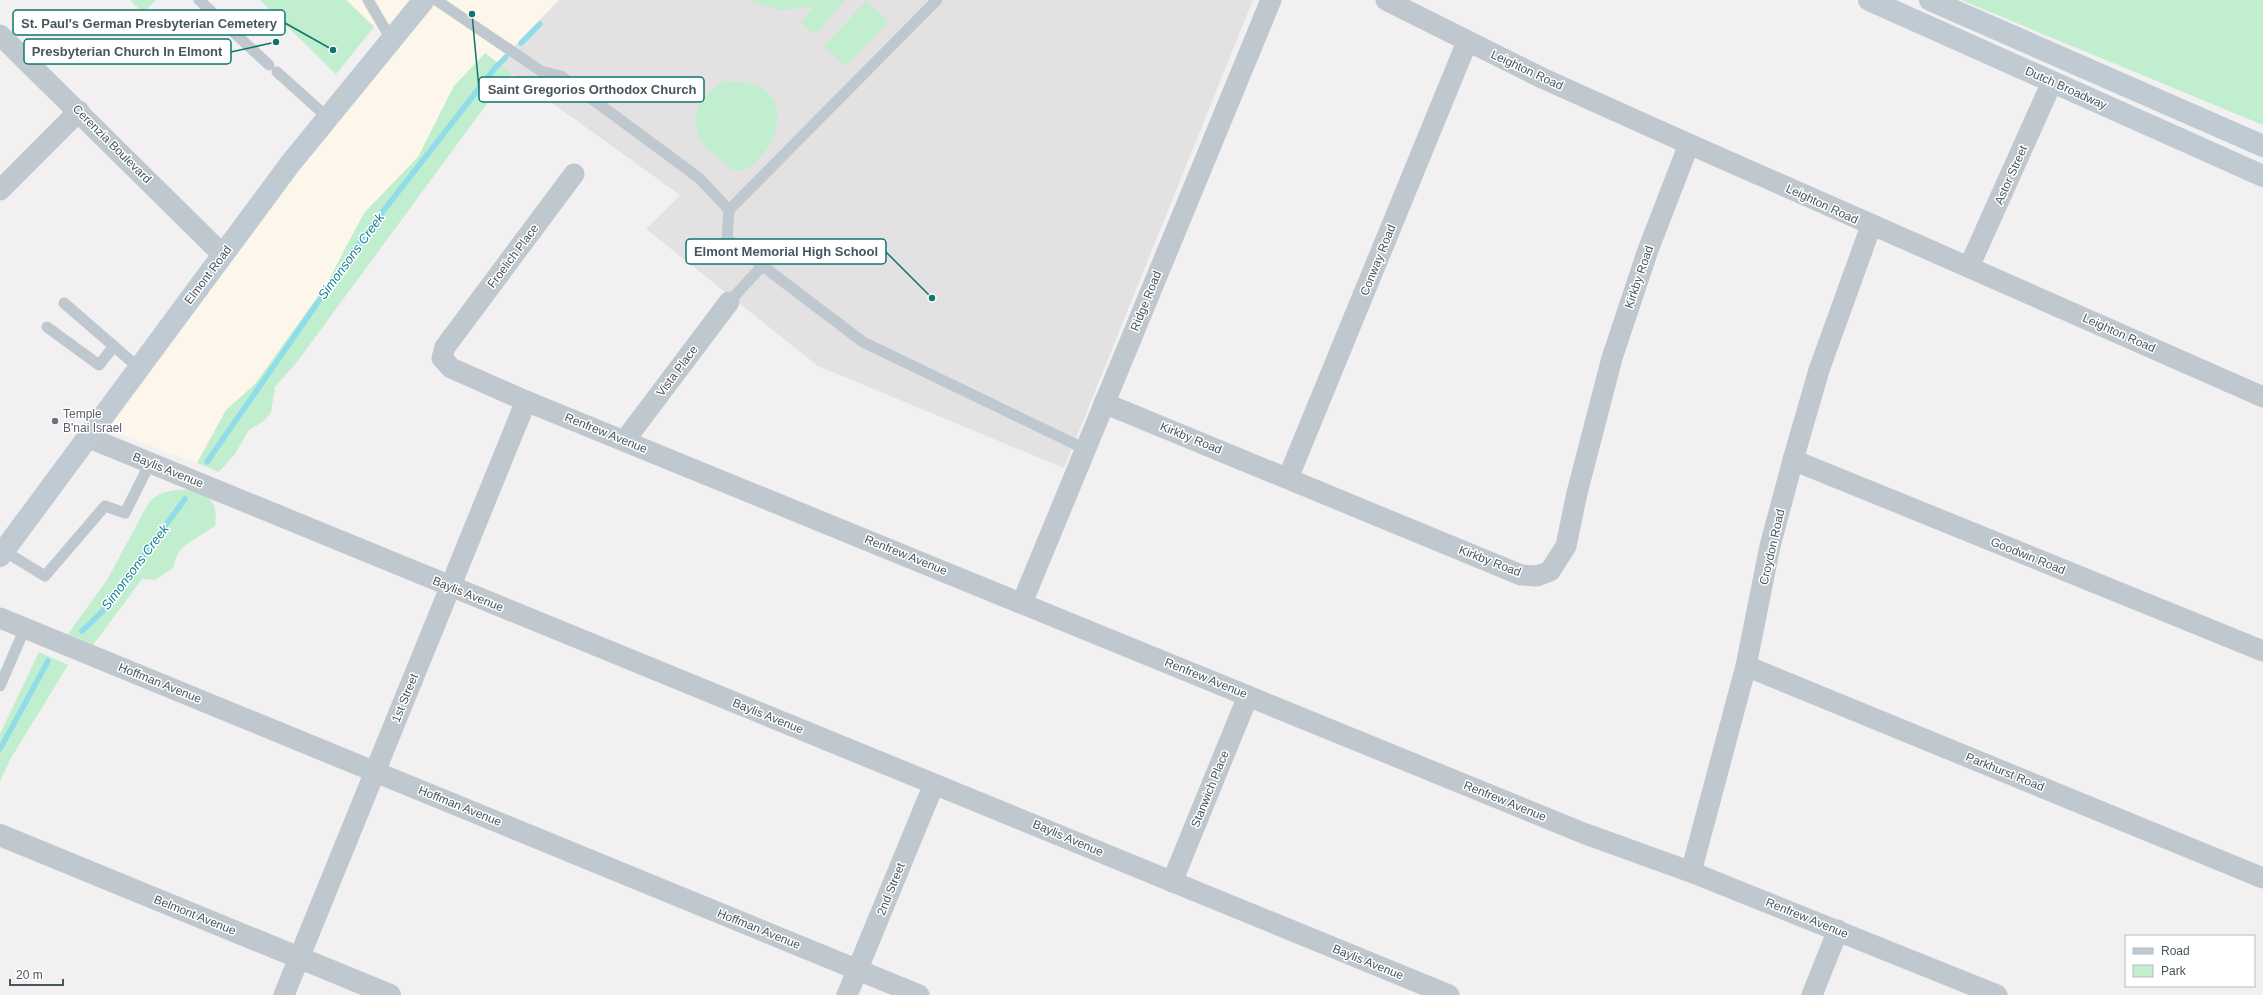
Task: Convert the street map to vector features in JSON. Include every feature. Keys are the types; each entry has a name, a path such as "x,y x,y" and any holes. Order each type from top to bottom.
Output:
{"main road":[{"name":"Elmont Road","path":"2,553 290,164 391,38 424,0"},
{"name":"Dutch Broadway","path":"1869,0 2263,176"},
{"path":"1930,0 2263,146"},
{"path":"2052,82 2063,58"}],"street":[{"name":"Ridge Road","path":"1022,603 1271,0"},
{"name":"Leighton Road","path":"1386,0 1467,42 1688,144 1871,226 1970,267 2263,397"},
{"name":"Cerenzia Boulevard","path":"0,35 223,255"},
{"name":"Conway Road","path":"1288,478 1467,42"},
{"name":"Astor Street","path":"1970,267 2052,82"},
{"path":"0,190 78,111"},
{"name":"Kirkby Road","path":"1104,403 1521,575 1537,576 1550,571 1566,546 1577,493 1612,358 1648,250 1688,144"},
{"name":"Froelich Place","path":"452,338 574,174"},
{"name":"Croydon Road","path":"1691,872 1746,666 1770,546 1819,370 1871,226"},
{"name":"Vista Place","path":"625,440 729,302"},
{"name":"Renfrew Avenue","path":"452,338 442,353 442,358 451,368 526,402 625,440 1583,833 1691,872 1997,995"},
{"name":"1st Street","path":"284,995 526,402"},
{"name":"Baylis Avenue","path":"87,437 1172,882 1413,988 1449,995"},
{"name":"Goodwin Road","path":"1794,460 2263,651"},
{"name":"Hoffman Avenue","path":"0,618 919,995"},
{"name":"Parkhurst Road","path":"1746,666 2263,878"},
{"name":"Stanwich Place","path":"1172,882 1248,696"},
{"name":"2nd Street","path":"847,995 934,784"},
{"name":"Belmont Avenue","path":"0,835 390,995"},
{"path":"1812,995 1838,930"}],"lane":[{"path":"199,0 327,117"},
{"path":"368,0 391,38"},
{"path":"436,0 541,71 561,76 699,178 729,210"},
{"path":"937,0 729,210 727,239 863,342 1085,449"},
{"path":"729,302 763,265"},
{"path":"64,303 139,368"},
{"path":"47,327 100,365 114,346"},
{"path":"2,553 45,576 105,506 125,513 150,463"},
{"path":"0,686 25,628"}],"shaded area":[{"path":"346,0 559,0 498,64 485,53 454,86 418,157 364,213 326,285 255,384 226,410 197,463 101,428 389,39"},
{"path":"559,0 1253,0 1064,468 818,366 646,229 680,195 498,64"}],"green space":[{"path":"130,0 156,0 143,13"},
{"path":"260,0 346,0 374,27 336,74"},
{"path":"747,0 845,0 815,35 801,22 814,7 780,10"},
{"path":"1961,0 2263,0 2263,125"},
{"path":"866,1 889,21 846,66 824,47"},
{"path":"485,53 512,74 483,109 297,362 275,387 271,412 264,421 249,430 235,454 219,472 197,463 226,410 255,384 326,285 364,213 418,157 454,86"},
{"path":"725,81 748,83 757,86 766,91 772,97 776,105 776,129 772,141 766,151 749,168 740,171 734,170 728,166 706,147 700,140 696,130 695,121 699,105 710,92"},
{"path":"200,489 214,505 216,513 215,526 184,546 177,555 173,568 155,580 142,579 93,645 68,634 107,580 149,502 154,497 166,492"},
{"path":"39,652 68,665 11,758 0,781 0,734"}],"waterway":[{"path":"521,43 540,24"},
{"name":"Simonsons Creek","path":"207,462 366,233 495,68 506,57"},
{"name":"Simonsons Creek","path":"82,631 101,613 185,499"},
{"name":"Simonsons Creek","path":"0,749 48,661"}],"place":[{"name":"Saint Gregorios Orthodox Church","path":"472,14"},
{"name":"Presbyterian Church In Elmont","path":"276,42"},
{"name":"St. Paul's German Presbyterian Cemetery","path":"333,50"},
{"name":"Elmont Memorial High School","path":"932,298"},
{"name":"Temple B'nai Israel","path":"55,421"}]}
